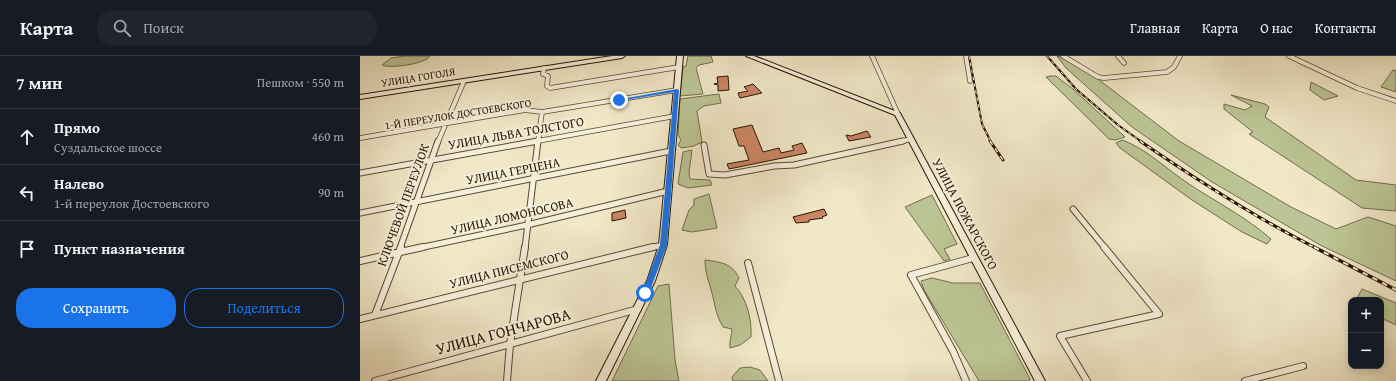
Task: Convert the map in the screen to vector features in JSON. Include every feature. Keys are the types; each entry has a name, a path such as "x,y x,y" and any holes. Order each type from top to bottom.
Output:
{"street":[{"name":"УЛИЦА ГОГОЛЯ","path":"360,97 622,56"},
{"path":"600,381 651,281 663,245 680,56"},
{"path":"749,56 898,114"},
{"name":"УЛИЦА ПОЖАРСКОГО","path":"872,56 898,114 973,258 1040,381"},
{"path":"966,56 970,81"},
{"path":"1063,56 1101,78 1168,72 1174,67 1180,56"},
{"path":"1118,56 1124,63"},
{"path":"1289,56 1356,88 1396,101"},
{"path":"544,68 543,74 548,76 547,86 552,88 679,67"},
{"name":"КЛЮЧЕВОЙ ПЕРЕУЛОК","path":"375,315 396,254 418,202 430,160 444,124 464,81"},
{"name":"1-Й ПЕРЕУЛОК ДОСТОЕВСКОГО","path":"360,138 525,110 542,112 677,90"},
{"path":"507,381 510,344 521,278 542,112"},
{"name":"УЛИЦА ЛЬВА ТОЛСТОГО","path":"360,173 675,116"},
{"path":"704,145 709,174 725,175 774,166 794,165 911,139"},
{"name":"УЛИЦА ГЕРЦЕНА","path":"360,213 671,151"},
{"name":"УЛИЦА ЛОМОНОСОВА","path":"360,261 527,225 668,191"},
{"path":"1073,209 1159,314 1060,336 1087,381"},
{"name":"УЛИЦА ПИСЕМСКОГО","path":"360,319 521,278 663,245"},
{"path":"966,381 953,350 912,275 973,258"},
{"path":"748,264 779,381"},
{"name":"УЛИЦА ГОНЧАРОВА","path":"375,381 638,309"},
{"path":"1245,381 1303,366"}],"green space":[{"path":"405,56 430,56 422,61 407,65 382,65 391,58"},
{"path":"688,56 711,56 713,62 699,65 696,68 703,94 680,96 683,67 686,66"},
{"path":"1057,56 1077,63 1179,141 1291,207 1336,229 1368,217 1396,226 1396,281 1320,245 1212,182 1132,127 1066,68"},
{"path":"1393,70 1396,71 1396,92 1381,87"},
{"path":"1056,76 1073,89 1125,137 1115,140 1109,139 1046,77"},
{"path":"1311,82 1338,96 1324,100 1310,90"},
{"path":"719,94 721,103 704,106 697,111 702,142 694,146 681,148 678,145 681,140 678,135 680,99"},
{"path":"1231,95 1265,104 1269,107 1265,117 1356,180 1396,185 1396,211 1362,208 1249,134 1253,132 1224,109 1224,104 1245,110 1252,106"},
{"path":"1122,140 1148,154 1199,191 1241,217 1271,239 1267,244 1242,232 1192,200 1120,148 1116,143"},
{"path":"692,150 689,173 690,179 710,180 712,185 688,188 678,184 683,152"},
{"path":"709,194 717,228 692,232 682,230 689,210 694,205 694,199"},
{"path":"932,195 957,244 944,249 950,259 944,261 905,207"},
{"path":"705,260 729,266 739,278 735,286 746,303 750,317 751,330 751,337 740,345 730,348 732,329 723,327 718,315 707,274"},
{"path":"932,278 953,283 980,283 1030,379 1029,381 979,381 924,290 921,281"},
{"path":"669,284 675,360 679,381 612,381 658,286"},
{"path":"1362,289 1381,297 1358,297"},
{"path":"1384,298 1396,303 1396,325 1384,319"},
{"path":"750,367 760,370 768,381 733,381 732,377 740,368"}],"building":[{"path":"728,76 729,90 718,91 718,85 714,84 718,83 717,77"},
{"path":"753,84 762,93 740,98 738,93 748,91 744,87"},
{"path":"752,125 763,152 779,148 781,153 794,150 792,146 802,143 807,153 729,169 727,164 749,160 744,146 739,146 733,129"},
{"path":"867,131 871,137 849,141 846,135 851,136"},
{"path":"824,209 827,215 822,217 823,218 809,220 809,222 796,223 793,217"},
{"path":"625,210 626,218 612,221 612,213"}],"railway":[{"path":"969,56 982,124 991,142"},
{"path":"1047,56 1076,89 1118,125 1142,142"},
{"path":"990,141 1003,160"},
{"path":"1140,141 1226,198 1270,224 1316,248"},
{"path":"1314,247 1396,290"}],"route":[{"path":"619,100 677,90 663,245 660,258 645,293"}]}
